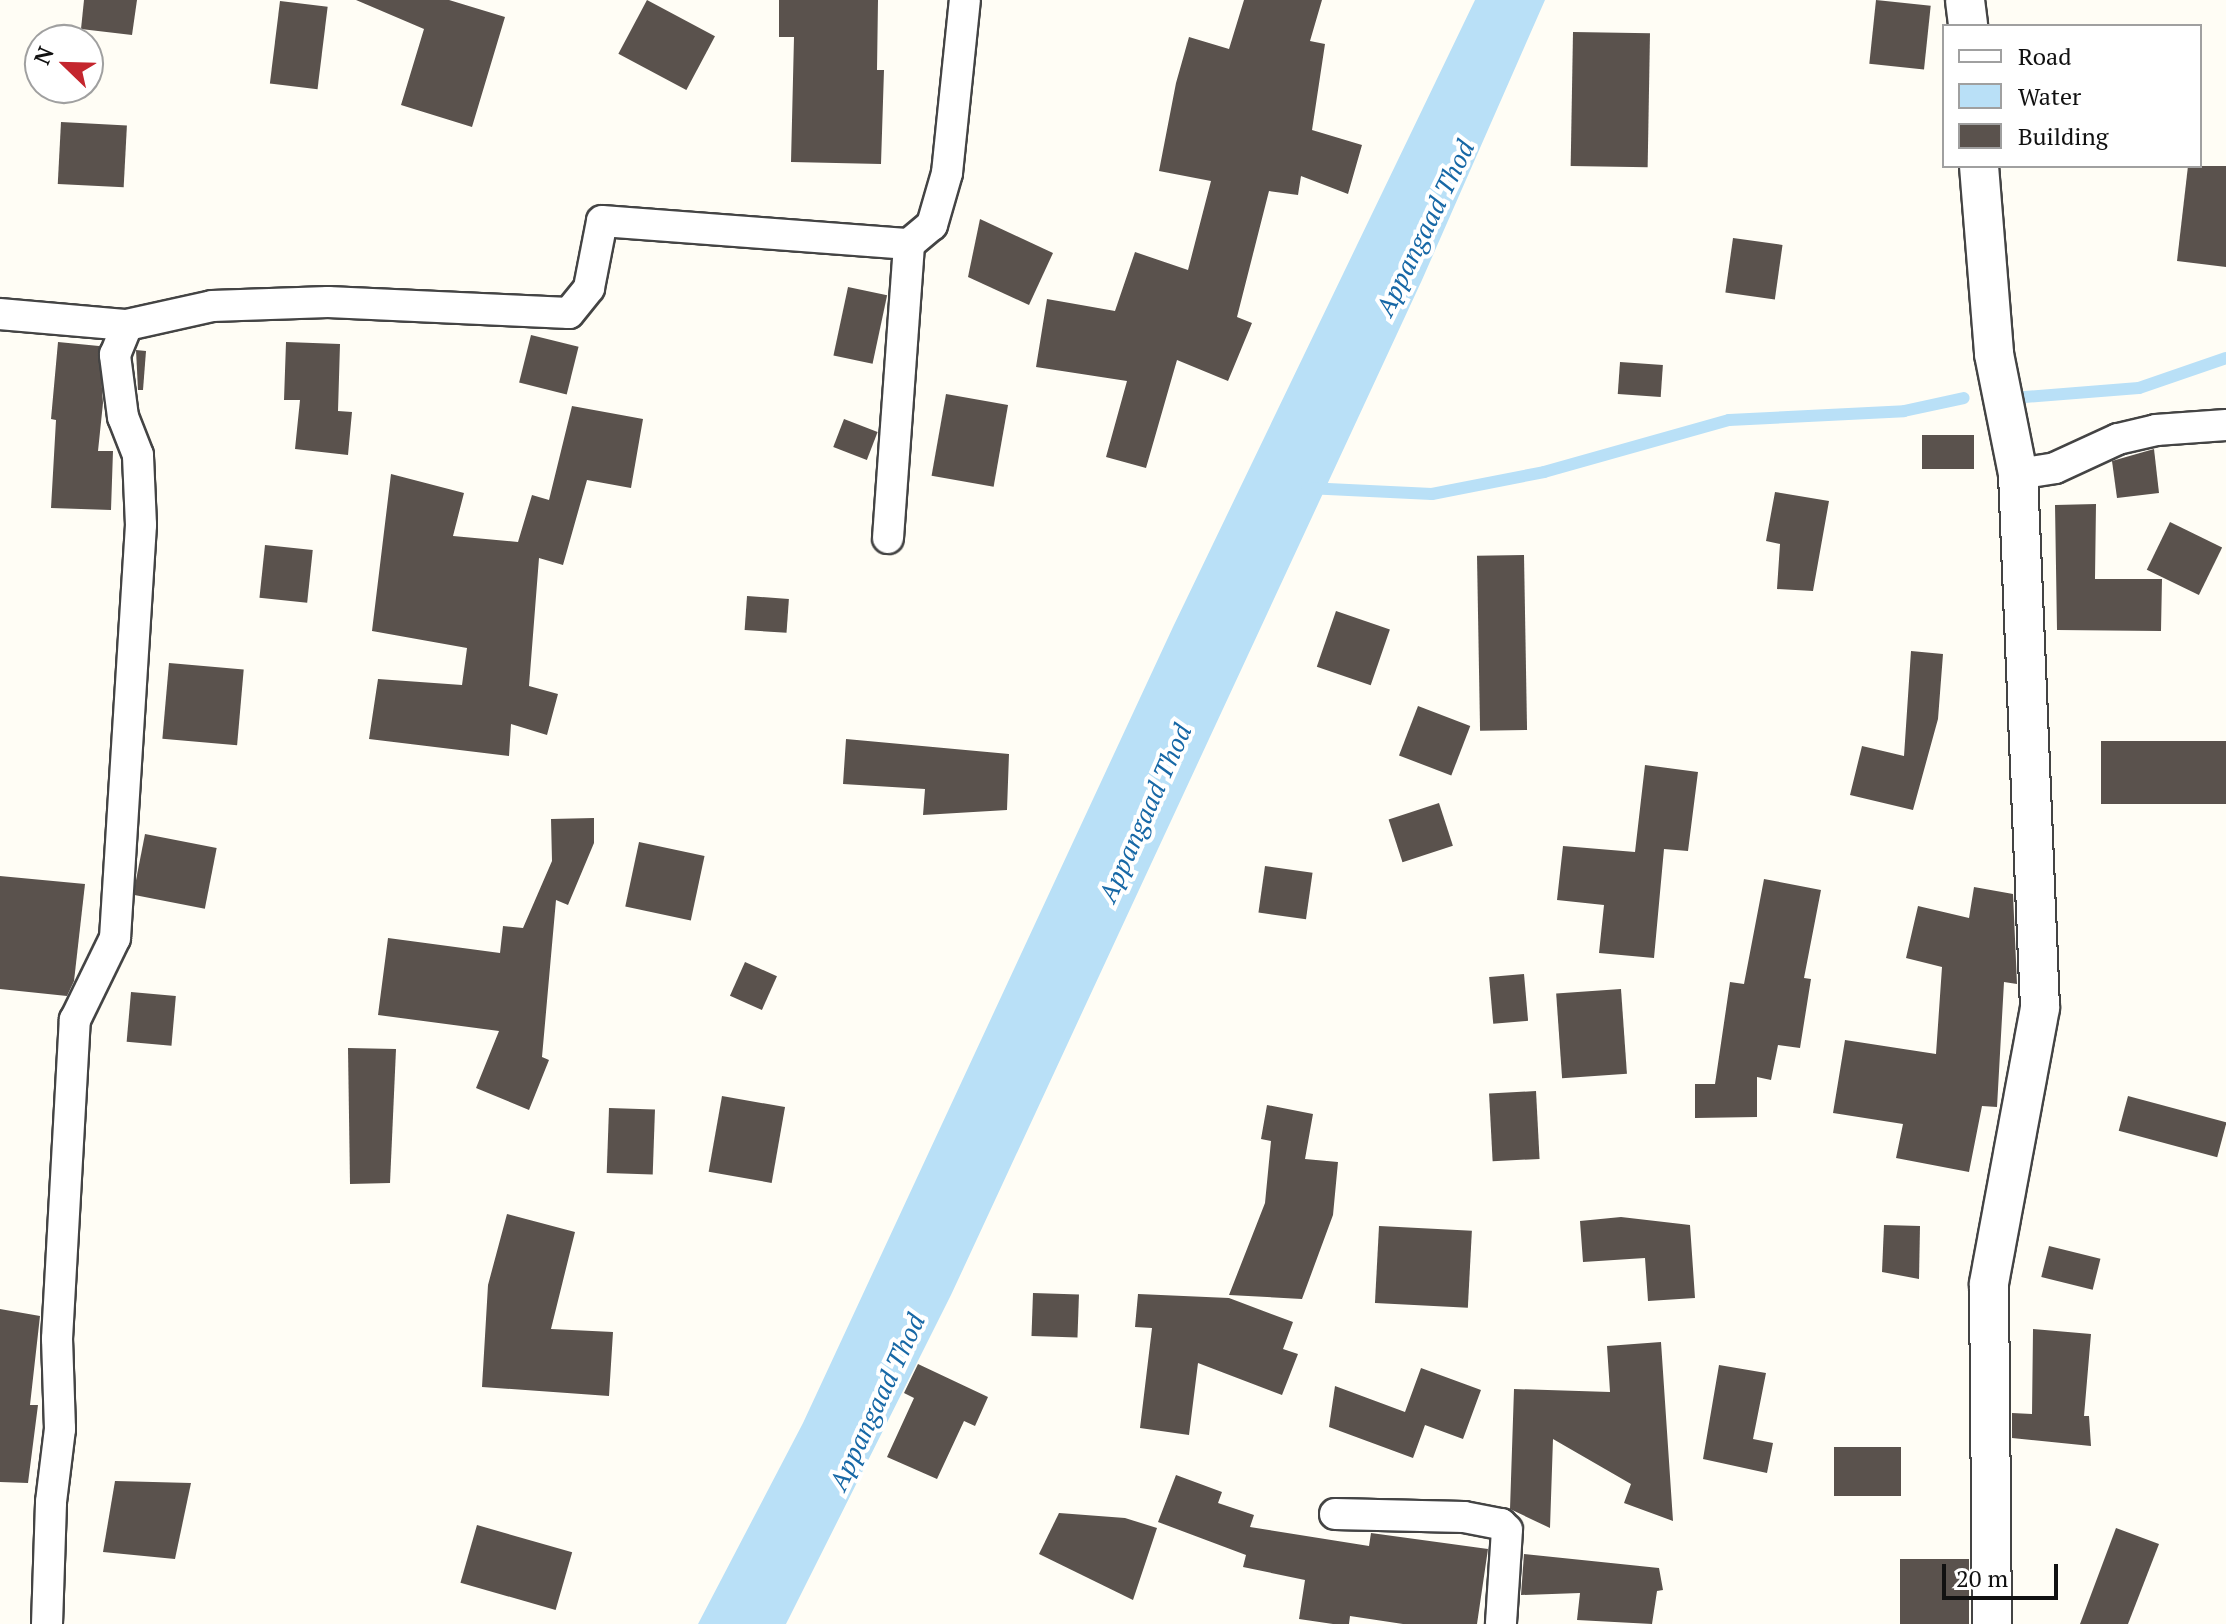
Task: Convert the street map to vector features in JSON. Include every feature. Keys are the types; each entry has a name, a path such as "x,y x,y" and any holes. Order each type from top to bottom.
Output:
{"street":[{"path":"0,314 127,325 212,306 328,302 569,313 589,288 602,221 909,244 932,225 947,173 965,0"},
{"path":"1965,0 1968,24"},
{"path":"1979,168 1994,354 2018,474 2040,1008 1989,1284 1992,1624"},
{"path":"888,538 909,244"},
{"path":"47,1624 51,1502 60,1429 57,1339 75,1020 115,938 141,525 138,455 123,417 115,355 127,325"},
{"path":"2018,474 2055,468 2118,439 2156,430 2226,425"},
{"path":"1335,1514 1464,1517 1501,1524 1507,1530 1501,1624"}],"water":[{"name":"Appangaad Thod","path":"1475,0 1545,0 1422,280 951,1295 786,1624 698,1624 803,1423 1173,627"}],"building":[{"path":"84,0 137,0 132,35 104,32 104,24 82,24"},
{"path":"356,0 449,0 505,17 472,127 401,105 424,29"},
{"path":"647,0 715,36 686,90 618,54"},
{"path":"779,0 878,0 877,70 884,70 881,164 791,162 794,37 779,37"},
{"path":"1244,0 1322,0 1310,41 1325,44 1312,130 1362,145 1348,194 1301,176 1298,195 1269,191 1237,317 1252,323 1228,381 1177,360 1146,468 1106,457 1127,381 1036,367 1047,299 1115,311 1135,252 1188,270 1211,181 1159,171 1176,83 1189,37 1229,49"},
{"path":"1876,0 1931,6 1924,69 1869,64"},
{"path":"280,1 328,7 318,89 270,83"},
{"path":"1573,32 1650,33 1648,167 1571,166"},
{"path":"61,122 127,125 124,187 58,184"},
{"path":"2226,166 2226,267 2177,261 2188,168"},
{"path":"980,219 1053,253 1029,305 968,277"},
{"path":"1733,238 1783,245 1775,299 1725,292"},
{"path":"848,287 887,295 873,364 833,355"},
{"path":"531,335 579,347 567,394 519,383"},
{"path":"58,342 99,346 103,403 98,451 113,451 111,510 51,508 56,420 51,419"},
{"path":"286,342 340,344 338,411 352,412 348,455 295,449 300,400 284,400"},
{"path":"136,350 146,351 143,390 138,390"},
{"path":"1620,362 1663,365 1661,397 1618,394"},
{"path":"946,394 1008,405 994,487 932,476"},
{"path":"572,406 643,419 631,488 587,480 563,565 539,558 529,686 558,694 547,735 511,724 509,756 369,739 378,679 462,685 467,648 372,631 391,474 464,493 453,536 518,542 532,495 549,500"},
{"path":"844,419 878,432 867,460 833,447"},
{"path":"1922,435 1974,435 1974,469 1922,469"},
{"path":"2154,449 2159,493 2117,498 2112,461"},
{"path":"1775,492 1829,501 1813,591 1777,589 1780,544 1766,541"},
{"path":"2096,504 2095,579 2162,579 2161,631 2057,630 2055,505"},
{"path":"2170,522 2222,547 2199,595 2147,570"},
{"path":"265,545 313,550 307,603 259,598"},
{"path":"1524,555 1527,730 1480,731 1477,556"},
{"path":"747,596 789,599 787,633 745,630"},
{"path":"1336,611 1390,630 1371,685 1317,667"},
{"path":"1911,651 1943,654 1938,719 1913,810 1850,795 1862,746 1904,756"},
{"path":"169,663 244,670 237,745 162,739"},
{"path":"1418,706 1470,726 1451,776 1399,755"},
{"path":"846,739 1009,754 1007,810 923,815 925,789 843,784"},
{"path":"2101,741 2226,741 2226,804 2101,804"},
{"path":"1645,765 1698,772 1688,851 1664,849 1654,958 1599,953 1604,905 1557,900 1563,846 1635,852"},
{"path":"1439,803 1453,846 1402,862 1389,819"},
{"path":"594,818 594,843 568,905 556,900 542,1057 549,1060 529,1110 476,1088 499,1031 378,1015 388,938 500,953 503,926 523,928 552,861 551,819"},
{"path":"145,834 217,848 205,909 133,895"},
{"path":"639,842 705,856 691,920 625,907"},
{"path":"1265,866 1313,873 1306,919 1258,913"},
{"path":"0,876 85,884 74,981 67,996 0,989"},
{"path":"1764,879 1821,890 1804,978 1811,979 1800,1048 1778,1045 1771,1080 1757,1077 1757,1117 1695,1118 1695,1084 1715,1084 1730,982 1744,984"},
{"path":"1974,887 2013,894 2017,984 2004,982 1997,1107 1982,1106 1969,1172 1896,1158 1903,1124 1833,1113 1845,1040 1936,1054 1942,967 1906,958 1918,906 1969,918"},
{"path":"745,962 777,976 762,1010 730,996"},
{"path":"1524,974 1528,1021 1493,1024 1489,977"},
{"path":"1621,989 1627,1074 1562,1078 1556,994"},
{"path":"131,992 176,996 171,1046 127,1042"},
{"path":"348,1048 396,1049 390,1183 350,1184"},
{"path":"1536,1091 1540,1159 1493,1161 1489,1093"},
{"path":"722,1096 785,1107 772,1183 709,1172"},
{"path":"2128,1096 2226,1122 2217,1157 2119,1131"},
{"path":"1267,1105 1313,1114 1305,1159 1338,1162 1333,1215 1302,1299 1229,1295 1265,1203 1271,1141 1261,1139"},
{"path":"609,1108 655,1110 653,1175 607,1173"},
{"path":"507,1214 575,1232 551,1329 613,1332 609,1396 482,1387 488,1285"},
{"path":"1621,1217 1690,1225 1695,1298 1648,1301 1645,1258 1583,1262 1580,1221"},
{"path":"1884,1225 1920,1226 1919,1279 1882,1272"},
{"path":"1379,1226 1472,1231 1468,1308 1375,1303"},
{"path":"2049,1246 2100,1259 2093,1290 2041,1277"},
{"path":"1033,1293 1079,1295 1077,1338 1031,1336"},
{"path":"1138,1294 1229,1298 1293,1322 1283,1349 1298,1354 1282,1395 1198,1363 1189,1435 1140,1428 1152,1328 1135,1327"},
{"path":"0,1309 40,1316 30,1405 38,1405 28,1483 0,1482"},
{"path":"2033,1329 2091,1334 2084,1416 2089,1416 2091,1446 2012,1438 2012,1413 2032,1414"},
{"path":"1661,1342 1673,1521 1624,1503 1631,1484 1553,1439 1550,1528 1510,1509 1514,1389 1610,1392 1607,1346"},
{"path":"918,1364 988,1397 975,1426 964,1421 937,1479 887,1457 914,1398 904,1393"},
{"path":"1719,1365 1766,1373 1753,1439 1773,1443 1767,1473 1703,1459"},
{"path":"1421,1368 1481,1390 1463,1439 1425,1425 1413,1458 1329,1427 1335,1386 1405,1412"},
{"path":"1834,1447 1901,1447 1901,1496 1834,1496"},
{"path":"1176,1475 1222,1492 1218,1503 1254,1515 1250,1527 1369,1546 1371,1533 1488,1549 1477,1624 1403,1624 1350,1616 1349,1624 1299,1619 1305,1580 1243,1567 1246,1555 1158,1522"},
{"path":"115,1481 191,1483 175,1559 103,1552"},
{"path":"1059,1513 1125,1518 1157,1528 1133,1600 1039,1554"},
{"path":"477,1525 572,1552 556,1610 460,1583"},
{"path":"2116,1528 2159,1544 2128,1624 2080,1624"},
{"path":"1524,1554 1659,1568 1663,1590 1657,1591 1652,1624 1577,1620 1580,1593 1521,1595"},
{"path":"1900,1559 1969,1559 1969,1624 1900,1624"}],"waterway":[{"path":"2012,398 2139,388 2226,358"},
{"path":"1307,488 1432,494 1544,472 1729,420 1904,411 1964,398"}]}
